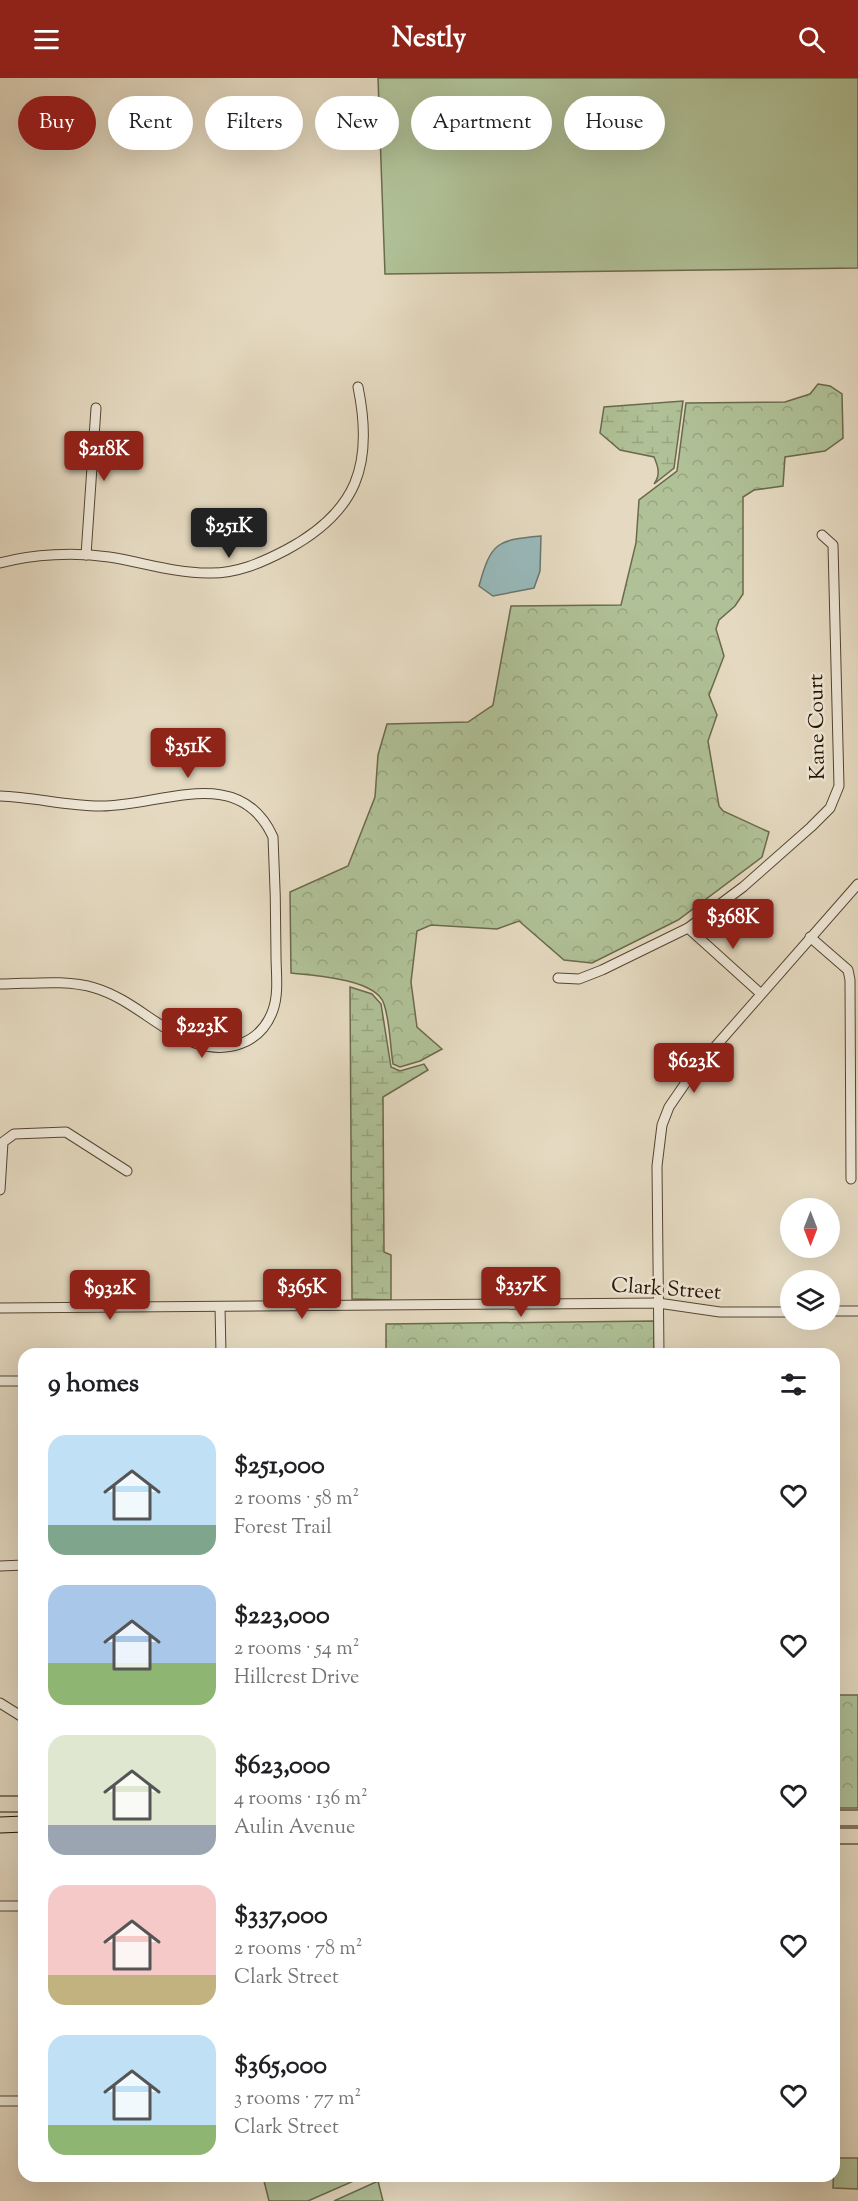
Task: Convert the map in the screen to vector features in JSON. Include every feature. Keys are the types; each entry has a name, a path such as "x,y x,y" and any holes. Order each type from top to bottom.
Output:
{"main road":[{"path":"0,1804 18,1804"},
{"path":"840,1818 858,1818"},
{"path":"0,1825 18,1824"},
{"path":"840,1836 858,1836"}],"street":[{"path":"0,562 63,555 86,555 179,571 232,572 265,561 316,534 343,506 360,465 364,426 358,387"},
{"path":"86,555 96,408"},
{"name":"Kane Court","path":"558,978 579,979 587,976 688,928 743,887 831,808 839,786 833,545 822,535"},
{"path":"0,796 25,797 71,805 103,806 136,803 186,792 213,792 232,798 253,809 266,822 273,837 276,986 273,1012 263,1027 249,1039 231,1048 212,1048 192,1042 116,996 95,988 76,984 0,984"},
{"path":"659,1348 657,1166 662,1125 669,1107 693,1072 760,993 856,890"},
{"path":"688,928 760,993"},
{"path":"810,937 848,970 850,980 851,1179"},
{"path":"0,1190 3,1142 14,1134 66,1132 127,1171"},
{"name":"Clark Street","path":"0,1308 658,1303 720,1312 780,1312"},
{"path":"220,1307 221,1348"},
{"path":"840,1311 858,1311"},
{"path":"0,1381 18,1381"},
{"path":"0,1566 18,1565"},
{"path":"0,1703 18,1714"},
{"path":"0,1906 18,1906"},
{"path":"0,2101 18,2101"}],"green space":[{"path":"378,78 858,78 858,268 385,274 381,150 399,150 399,96 379,96"},
{"path":"818,384 830,386 842,394 843,438 825,451 785,457 783,486 754,490 743,497 743,594 735,606 719,620 716,629 724,656 709,695 717,715 708,741 719,806 723,811 769,832 762,857 678,920 592,963 564,960 519,921 497,929 431,925 417,931 411,982 417,1027 442,1049 420,1061 400,1067 393,1064 388,1018 379,996 370,989 343,980 291,973 290,892 348,866 375,797 378,755 387,724 468,722 493,705 511,606 621,605 636,543 639,500 677,471 686,403 785,402 810,394"},
{"path":"683,401 674,468 654,484 658,467 654,457 620,450 600,433 604,407"},
{"path":"350,987 372,994 381,1004 391,1067 400,1071 424,1064 428,1070 383,1097 384,1252 391,1255 391,1300 352,1299"},
{"path":"654,1321 654,1348 386,1348 386,1324"},
{"path":"840,1695 858,1695 858,1808 840,1808"},
{"path":"840,2158 858,2158 858,2189 833,2188 833,2182 840,2182"},
{"path":"264,2182 351,2182 308,2201 269,2201"},
{"path":"378,2182 383,2201 334,2201"}],"water":[{"path":"541,536 540,571 534,588 493,596 479,586 488,560 498,546 514,539"}]}
